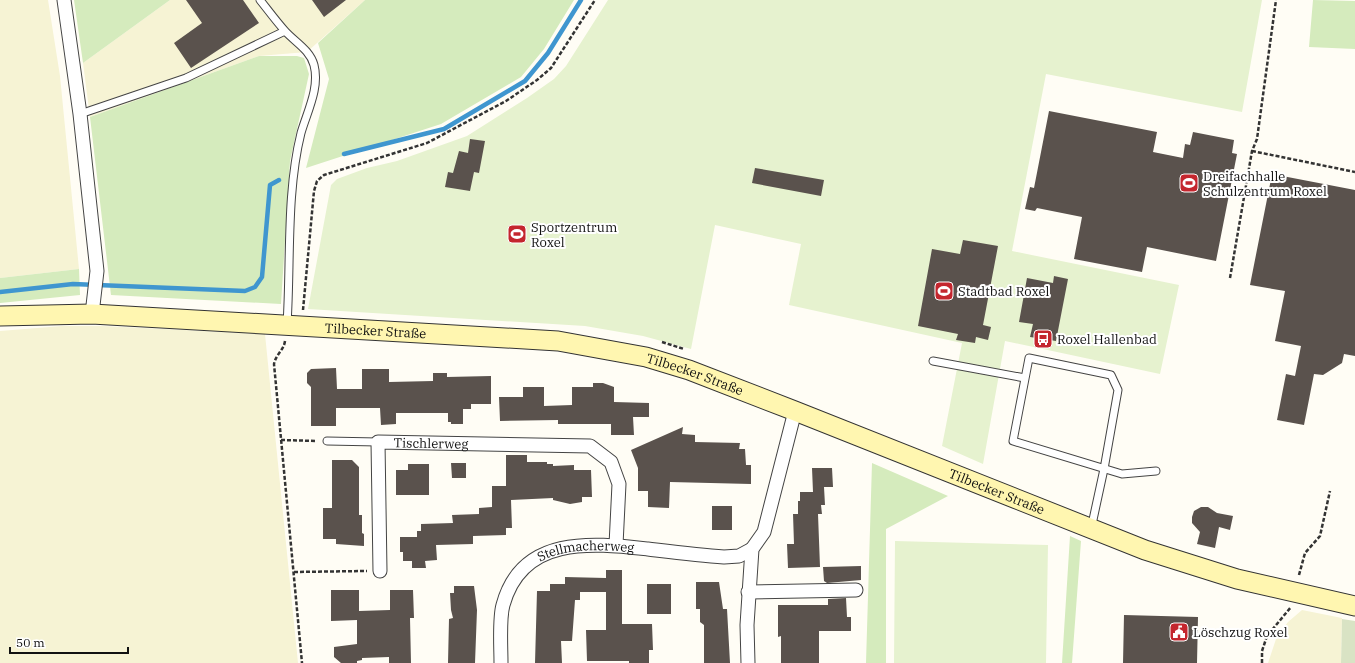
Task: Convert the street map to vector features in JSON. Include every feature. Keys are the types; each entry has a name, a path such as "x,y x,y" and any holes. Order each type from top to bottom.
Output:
{"main road":[{"name":"Tilbecker Straße","path":"0,316 92,314 558,341 646,357 689,370 1145,550 1237,580 1355,606"}],"street":[{"path":"64,0 80,114 97,271 92,314"},
{"path":"748,663 748,592 752,565 752,549 764,532 795,411"},
{"name":"Tischlerweg","path":"380,571 378,442 590,446 611,462 619,484 616,545"},
{"name":"Stellmacherweg","path":"501,663 502,606 513,579 531,561 554,550 582,544 616,545 724,557 739,556 752,549"},
{"path":"748,592 856,590"}],"lane":[{"path":"260,0 285,31 304,49 313,63 316,73 314,90 301,134 294,166 287,325"},
{"path":"80,114 186,78 285,31"},
{"path":"1090,529 1104,469 1118,390 1111,375 1029,358 1013,441 1104,469 1122,474 1156,471"},
{"path":"933,361 1025,378"},
{"path":"327,441 378,442"}],"path":[{"path":"303,313 313,199 317,181 324,174 427,143 506,101 537,80 551,68 595,0"},
{"path":"1230,278 1252,151 1257,139 1276,0"},
{"path":"1252,151 1355,172"},
{"path":"287,325 285,346 276,356 274,364 302,663"},
{"path":"281,440 327,441"},
{"path":"1297,581 1305,553 1320,536 1330,491"},
{"path":"294,572 380,571"},
{"path":"1262,663 1262,651 1267,636 1289,611 1292,604"}],"shaded area":[{"path":"0,0 48,0 60,76 79,269 0,278"},
{"path":"170,0 365,0 307,52 259,56 90,117 83,63"},
{"path":"62,326 102,326 265,334 298,663 0,663 0,331"},
{"path":"1302,610 1342,618 1341,663 1268,663 1277,636 1288,622"}],"green space":[{"path":"74,0 170,0 83,63"},
{"path":"365,0 574,0 544,49 521,77 441,124 306,168 329,79 318,43"},
{"name":"Sportzentrum Roxel","path":"608,0 1262,0 1242,112 1046,74 1012,251 1179,285 1160,374 1005,341 983,464 942,446 962,343 789,305 801,244 715,225 691,349 643,336 585,326 308,309 331,185 337,179 367,168 397,161 467,136 527,98 554,79 566,66"},
{"path":"1313,0 1355,1 1355,49 1309,47"},
{"path":"259,56 297,56 304,58 309,74 290,161 281,304 111,295 90,117"},
{"path":"79,269 80,295 0,303 0,278"},
{"path":"872,463 948,496 886,529 886,663 866,663"},
{"path":"1070,536 1081,541 1072,663 1062,663"},
{"path":"895,541 1048,545 1046,663 894,663"},
{"path":"1342,619 1355,621 1355,663 1341,663"}],"building":[{"path":"186,0 243,0 259,23 191,68 174,43 202,23"},
{"path":"312,0 346,0 324,17"},
{"path":"1049,111 1157,132 1153,152 1183,158 1185,144 1190,145 1193,132 1234,140 1232,153 1237,154 1216,261 1147,247 1142,272 1074,259 1082,217 1037,208 1035,211 1025,209 1030,187 1034,188"},
{"path":"470,139 485,141 479,173 474,172 470,191 445,187 448,172 453,173 459,151 468,153"},
{"path":"755,168 824,180 821,196 752,183"},
{"path":"1272,174 1355,190 1355,356 1344,354 1342,363 1323,375 1314,374 1304,425 1277,420 1286,374 1295,376 1301,346 1275,341 1285,291 1250,285"},
{"path":"963,240 998,246 983,325 991,327 988,340 976,337 975,343 956,340 958,334 918,326 932,249 960,254"},
{"path":"1054,276 1068,279 1056,341 1030,337 1033,324 1019,322 1027,278 1053,283"},
{"path":"336,368 337,389 362,389 362,369 389,369 389,382 433,381 433,373 447,373 447,377 491,376 491,404 471,404 471,409 463,409 463,424 451,424 451,422 448,422 448,413 396,413 396,424 381,425 380,408 336,408 336,426 311,426 311,387 307,383 307,373 311,369"},
{"path":"593,383 603,383 614,387 614,402 649,403 649,417 633,417 634,435 611,435 611,424 558,424 558,420 500,421 499,397 523,397 523,387 544,387 544,406 572,405 572,387 593,387"},
{"path":"683,427 682,434 695,435 695,442 740,443 739,449 745,449 746,465 751,465 751,484 670,482 669,508 648,507 648,491 638,491 638,468 631,450"},
{"path":"506,455 527,455 527,462 547,462 547,464 553,464 553,466 574,465 574,470 591,470 592,497 582,497 582,502 570,504 553,500 553,498 511,500 512,528 506,528 506,535 473,536 473,544 436,545 437,560 425,561 426,568 412,568 412,561 403,561 403,552 400,552 400,537 417,537 417,531 421,531 421,524 453,523 452,515 479,514 479,508 492,507 492,486 506,486"},
{"path":"332,460 352,460 359,467 359,515 362,515 364,546 336,544 336,539 323,539 323,508 332,508"},
{"path":"451,463 466,463 466,478 452,478"},
{"path":"408,464 429,464 429,495 396,495 396,470 408,470"},
{"path":"812,468 832,468 833,487 824,487 825,505 821,505 822,514 818,514 820,567 788,568 787,544 794,544 793,514 798,514 800,492 813,492"},
{"path":"712,506 732,506 732,530 712,530"},
{"path":"1201,507 1208,507 1217,513 1233,516 1230,530 1219,527 1215,548 1197,544 1200,532 1192,523 1192,517 1194,511"},
{"path":"861,566 861,580 827,583 824,581 823,567"},
{"path":"606,570 622,570 622,624 652,624 653,650 649,650 649,663 629,663 629,661 587,661 586,630 606,630 606,592 580,592 580,600 575,600 572,641 561,641 562,663 535,663 537,591 550,591 550,584 565,584 565,577 606,578"},
{"path":"696,582 719,582 723,609 727,609 730,663 704,663 704,625 700,622 700,609 696,609"},
{"path":"647,584 671,584 671,614 647,614"},
{"path":"454,586 474,586 477,610 475,663 448,663 449,619 453,618 450,593 454,593"},
{"path":"331,590 359,590 359,611 390,610 390,590 413,590 414,618 410,618 411,663 389,663 389,657 362,658 362,660 357,661 357,663 341,663 334,657 334,647 357,644 357,620 331,621"},
{"path":"846,598 847,617 851,617 851,631 819,631 819,663 781,663 781,636 778,637 778,605 828,605 828,599"},
{"path":"1124,615 1198,617 1197,663 1123,663"}],"waterway":[{"path":"344,154 444,129 525,81 548,53 581,0"},
{"path":"0,292 73,284 245,291 255,287 262,277 270,185 279,180"}],"place":[{"name":"Dreifachhalle Schulzentrum Roxel","path":"1189,183"},
{"name":"Sportzentrum Roxel","path":"517,234"},
{"name":"Stadtbad Roxel","path":"944,291"},
{"name":"Roxel Hallenbad","path":"1043,339"},
{"name":"Löschzug Roxel","path":"1179,632"}]}
